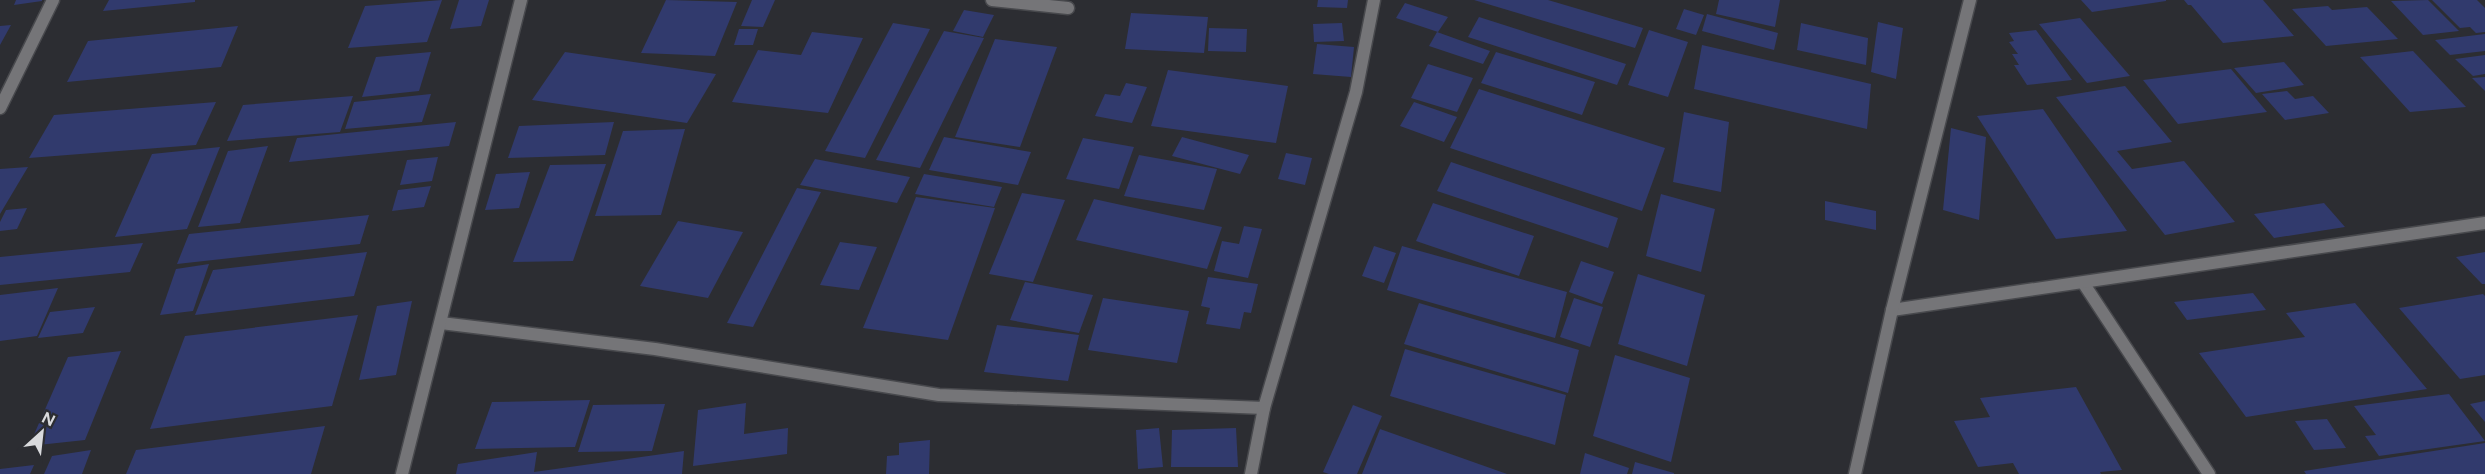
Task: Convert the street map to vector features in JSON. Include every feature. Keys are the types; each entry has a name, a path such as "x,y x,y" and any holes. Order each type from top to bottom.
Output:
{"street":[{"path":"0,108 53,0"},
{"path":"402,474 521,0"},
{"path":"992,0 1068,8"},
{"path":"1251,474 1264,408 1356,92 1374,0"},
{"path":"1855,474 1892,310 1970,0"},
{"path":"1892,310 2084,284 2485,223"},
{"path":"2084,284 2209,474"},
{"path":"441,323 655,349 939,395 1264,408"}],"building":[{"path":"16,0 42,0 42,1 14,5"},
{"path":"109,0 195,0 195,2 103,11"},
{"path":"442,0 427,42 348,48 365,6"},
{"path":"459,0 489,0 481,26 450,29"},
{"path":"666,0 737,2 715,56 641,53"},
{"path":"752,0 775,0 763,27 741,26"},
{"path":"1318,0 1348,0 1347,8 1317,7"},
{"path":"1474,0 1548,0 1643,28 1635,48"},
{"path":"1719,0 1780,0 1775,27 1716,14"},
{"path":"2081,0 2166,0 2166,1 2092,12"},
{"path":"2184,0 2263,0 2294,36 2223,43 2191,5"},
{"path":"2428,0 2459,31 2423,35 2391,1"},
{"path":"2432,0 2477,0 2485,8 2485,32 2476,33 2470,27 2460,28"},
{"path":"1405,3 1448,17 1438,32 1396,18"},
{"path":"2328,6 2332,10 2367,7 2398,39 2326,46 2292,9"},
{"path":"1684,9 1704,15 1696,35 1676,29"},
{"path":"964,10 994,15 983,37 953,31"},
{"path":"1131,13 1208,17 1204,53 1125,49"},
{"path":"1707,14 1778,33 1774,50 1702,31"},
{"path":"1479,17 1626,64 1617,85 1468,37"},
{"path":"2080,18 2130,76 2087,83 2039,24"},
{"path":"1878,22 1903,28 1896,79 1871,72"},
{"path":"893,23 930,29 865,158 825,151"},
{"path":"1342,23 1344,41 1314,42 1313,24"},
{"path":"1801,23 1868,38 1866,65 1797,50"},
{"path":"11,25 0,45 0,26"},
{"path":"238,26 221,67 67,82 88,41"},
{"path":"1209,28 1247,29 1246,52 1208,51"},
{"path":"739,29 758,29 753,45 734,45"},
{"path":"1649,30 1688,42 1668,97 1628,85"},
{"path":"2036,30 2072,80 2027,85 2014,65 2019,65 2012,54 2018,54 2009,42 2014,41 2009,33"},
{"path":"944,31 984,38 920,168 876,160"},
{"path":"812,32 863,38 828,113 732,102 758,50 801,55"},
{"path":"1437,32 1490,51 1483,64 1429,46"},
{"path":"2485,34 2485,51 2450,55 2435,40"},
{"path":"995,39 1057,47 1020,147 955,137"},
{"path":"1317,44 1354,47 1351,77 1313,74"},
{"path":"1702,45 1871,84 1867,129 1694,89"},
{"path":"2413,51 2466,107 2410,112 2360,57"},
{"path":"431,52 419,91 362,97 376,57"},
{"path":"565,52 716,74 687,123 532,100"},
{"path":"1496,52 1595,82 1582,115 1481,83"},
{"path":"2485,55 2485,74 2473,76 2455,59"},
{"path":"2284,62 2304,85 2256,93 2234,68"},
{"path":"1428,64 1473,78 1457,112 1411,98"},
{"path":"2231,69 2267,112 2178,124 2143,80"},
{"path":"1168,70 1288,86 1276,143 1151,126"},
{"path":"2485,77 2485,91 2472,78"},
{"path":"1126,83 1147,87 1132,123 1095,116 1105,94 1120,96"},
{"path":"2125,86 2172,142 2117,151 2132,169 2184,161 2235,222 2165,235 2056,97"},
{"path":"1479,89 1665,148 1642,211 1450,148"},
{"path":"2287,91 2295,99 2313,96 2329,113 2285,120 2262,94"},
{"path":"431,94 422,122 345,129 354,102"},
{"path":"353,96 340,132 227,141 243,105"},
{"path":"216,102 196,145 29,158 54,115"},
{"path":"1414,102 1457,117 1444,142 1400,126"},
{"path":"2043,109 2127,231 2056,239 1977,116"},
{"path":"1684,112 1729,122 1721,192 1673,182"},
{"path":"456,122 449,146 289,162 297,138"},
{"path":"614,122 605,155 508,158 519,126"},
{"path":"1951,128 1986,137 1979,220 1943,210"},
{"path":"685,129 661,215 595,216 623,131"},
{"path":"944,137 1031,152 1018,185 929,170"},
{"path":"1182,137 1249,155 1240,174 1172,156"},
{"path":"1083,138 1134,147 1119,189 1066,179"},
{"path":"268,146 240,223 198,227 228,151"},
{"path":"220,147 187,229 115,237 152,154"},
{"path":"1286,153 1312,158 1305,185 1278,179"},
{"path":"1139,155 1217,169 1204,210 1124,196"},
{"path":"438,157 432,181 400,185 407,160"},
{"path":"815,159 910,177 897,203 800,185"},
{"path":"1451,162 1618,218 1608,248 1437,191"},
{"path":"606,164 573,261 513,262 550,165"},
{"path":"28,167 0,214 0,169"},
{"path":"530,172 519,208 485,210 496,174"},
{"path":"924,174 1002,187 994,207 915,194"},
{"path":"431,186 424,207 392,211 398,190"},
{"path":"797,188 821,192 753,327 727,323"},
{"path":"1022,193 1065,200 1033,282 989,274"},
{"path":"1661,194 1715,209 1701,272 1646,256"},
{"path":"916,197 995,208 948,340 863,328"},
{"path":"1094,199 1222,227 1207,269 1076,240"},
{"path":"1825,201 1876,211 1876,230 1825,220"},
{"path":"1433,203 1534,236 1519,276 1416,241"},
{"path":"2324,203 2345,227 2274,238 2254,214"},
{"path":"27,208 17,229 0,231 0,222 6,210"},
{"path":"369,215 360,244 177,264 189,234"},
{"path":"678,221 743,232 708,298 640,286"},
{"path":"1244,226 1262,229 1248,278 1214,271 1222,241 1239,244"},
{"path":"840,242 877,247 859,290 820,285"},
{"path":"143,243 130,272 0,285 0,257"},
{"path":"1374,246 1396,253 1384,283 1362,276"},
{"path":"1402,246 1567,292 1555,338 1387,290"},
{"path":"367,252 354,296 195,315 213,270"},
{"path":"2485,252 2485,284 2482,284 2456,257"},
{"path":"1581,261 1614,272 1602,304 1569,292"},
{"path":"209,264 193,311 160,315 176,269"},
{"path":"1638,274 1705,295 1687,366 1618,344"},
{"path":"1208,277 1258,284 1251,313 1244,312 1240,329 1206,324 1210,308 1201,306"},
{"path":"1025,282 1093,295 1079,333 1010,320"},
{"path":"58,288 37,336 0,341 0,295"},
{"path":"2253,293 2266,310 2187,320 2174,302"},
{"path":"2483,294 2485,296 2485,375 2460,379 2399,308"},
{"path":"1103,298 1189,311 1177,363 1088,350"},
{"path":"1574,298 1603,307 1590,347 1560,337"},
{"path":"412,301 396,375 359,380 377,306"},
{"path":"1419,303 1579,350 1568,393 1404,344"},
{"path":"2355,303 2427,389 2246,417 2199,353 2305,337 2286,313"},
{"path":"95,307 83,333 38,338 50,312"},
{"path":"358,315 332,406 150,429 185,336"},
{"path":"997,325 1079,335 1068,381 984,372"},
{"path":"1405,349 1566,395 1555,445 1390,396"},
{"path":"121,351 85,440 29,446 68,357"},
{"path":"1615,355 1690,378 1671,462 1593,436"},
{"path":"2076,387 2122,470 2100,472 2101,474 2019,474 2013,463 1978,467 1954,421 1990,417 1980,398"},
{"path":"2449,394 2485,441 2379,456 2365,436 2376,435 2354,406"},
{"path":"590,400 575,447 475,449 492,402"},
{"path":"2485,401 2485,422 2470,404"},
{"path":"746,403 744,434 788,428 787,454 693,466 698,410"},
{"path":"665,404 652,451 578,452 593,405"},
{"path":"1353,405 1382,416 1357,474 1323,472"},
{"path":"2327,419 2346,448 2314,450 2295,421"},
{"path":"325,426 311,474 126,474 136,450"},
{"path":"1159,428 1163,467 1138,469 1136,430"},
{"path":"1236,428 1238,467 1171,467 1172,430"},
{"path":"1380,429 1507,474 1362,474"},
{"path":"930,440 929,474 886,474 887,456 899,455 899,443"},
{"path":"2485,443 2485,474 2306,474 2304,471"},
{"path":"91,450 82,474 44,474 52,456"},
{"path":"684,451 682,474 456,474 458,464 537,452 534,472"},
{"path":"1585,453 1629,468 1627,474 1580,474"},
{"path":"1635,462 1674,473 1674,474 1632,474"},
{"path":"34,465 30,474 0,474 0,469"}]}
